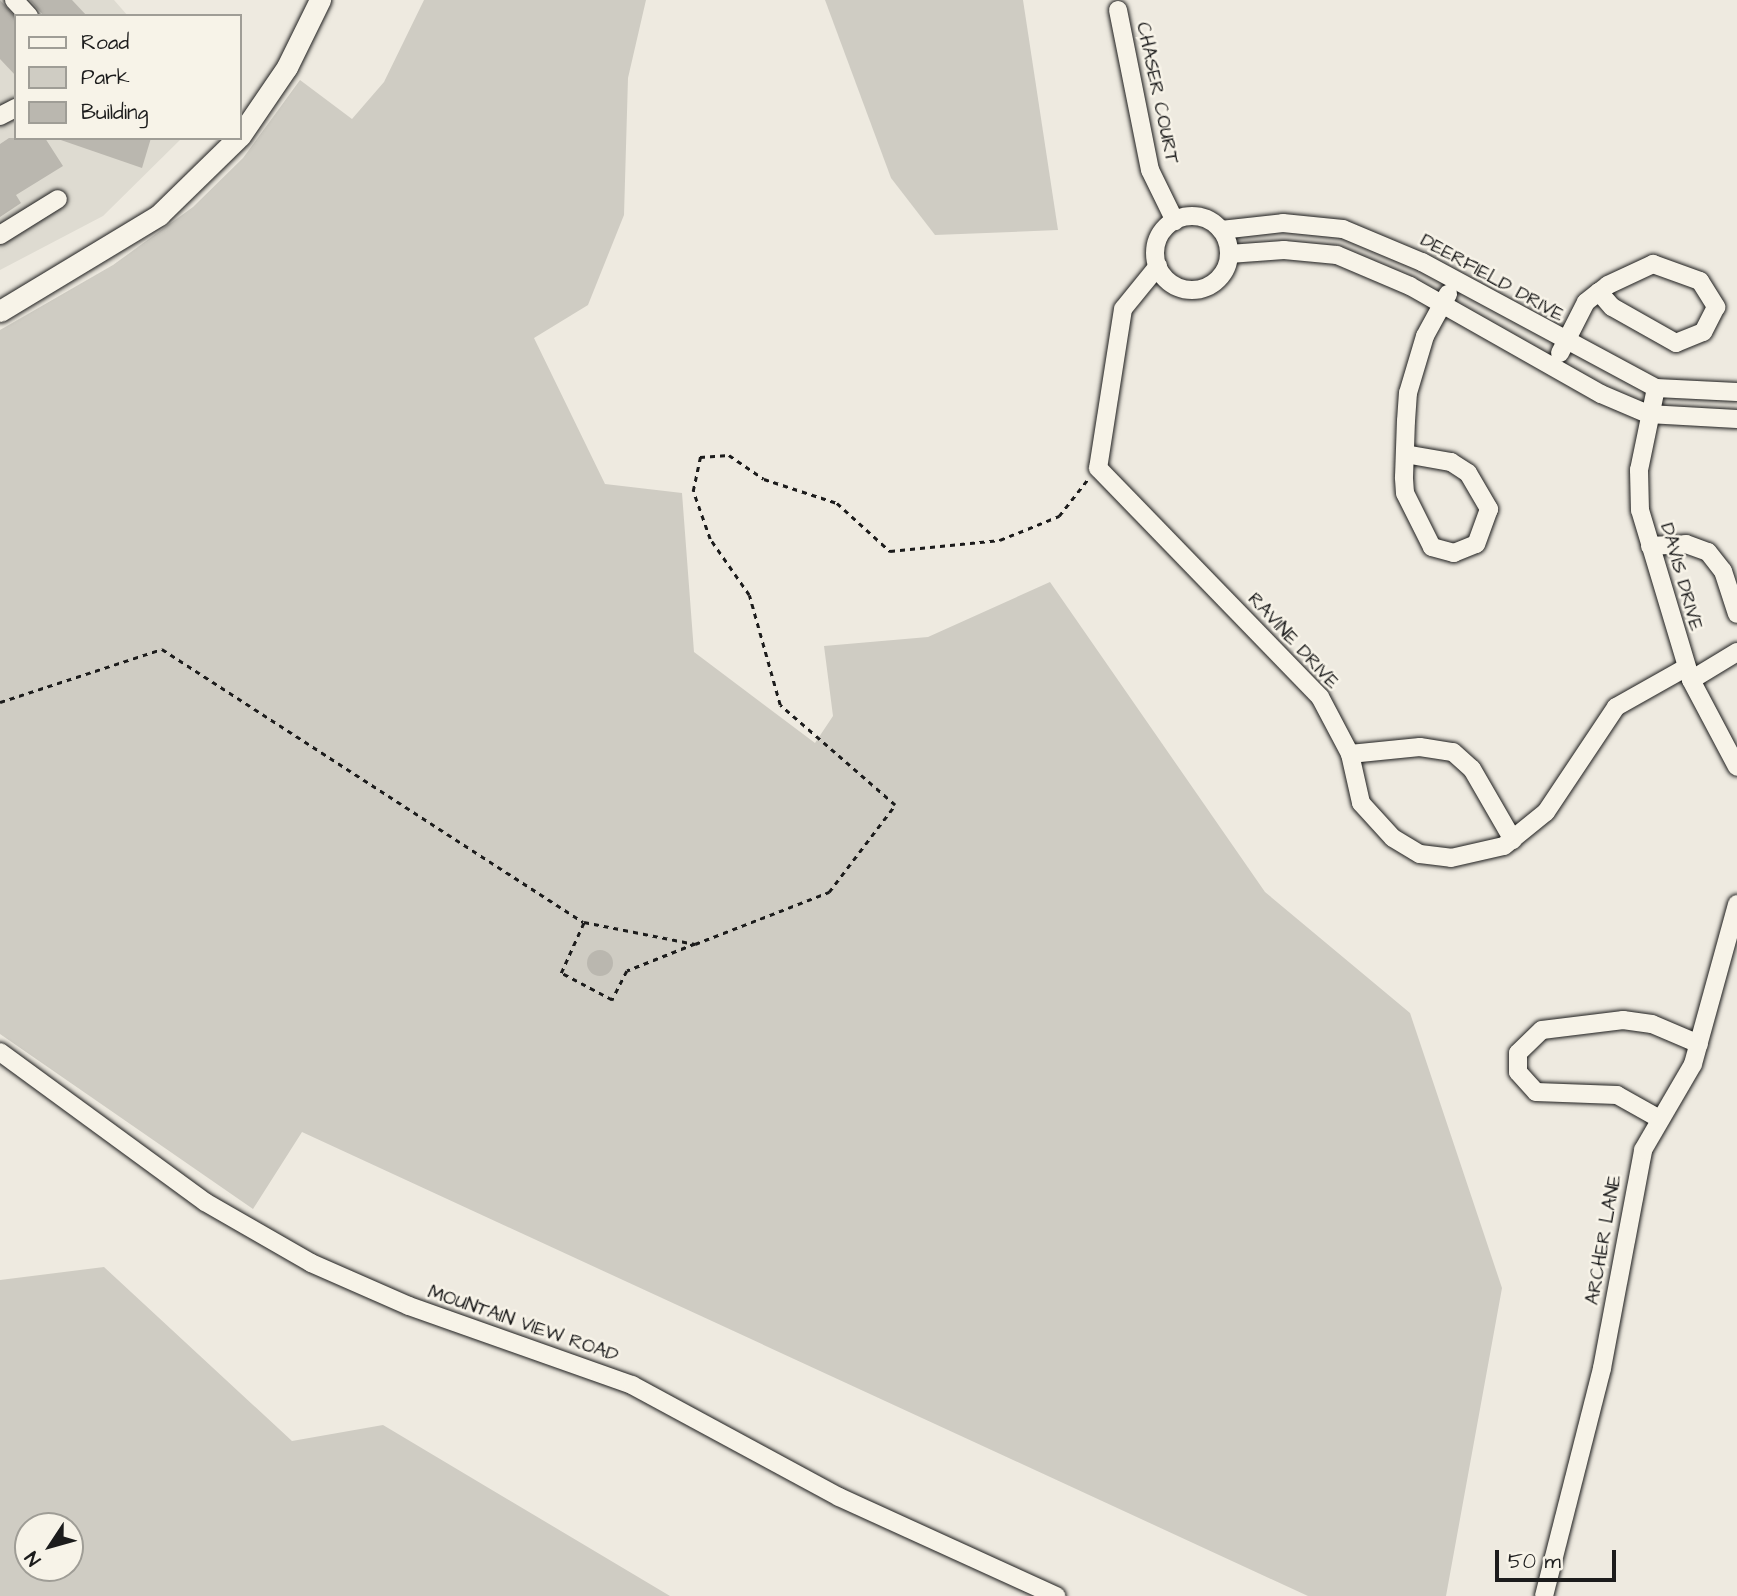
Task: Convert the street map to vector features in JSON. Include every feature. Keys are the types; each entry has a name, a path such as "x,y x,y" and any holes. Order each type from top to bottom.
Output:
{"main road":[{"path":"242,133 287,67 320,0"},
{"path":"0,311 159,215 236,140"}],"street":[{"path":"14,0 27,14"},
{"name":"CHASER COURT","path":"1118,10 1150,170 1175,221"},
{"path":"0,235 58,199"},
{"name":"DEERFIELD DRIVE","path":"1175,221 1195,216 1221,230 1283,223 1343,229 1455,280 1565,342 1656,388 1737,392"},
{"path":"1175,221 1157,241 1158,266 1172,284 1200,289 1221,276 1229,254 1221,230"},
{"path":"1229,254 1284,250 1337,256 1443,304 1554,367 1651,414 1737,419"},
{"path":"1554,367 1579,311 1598,292 1661,263 1700,281 1716,307 1703,332 1676,343 1612,307 1598,292"},
{"path":"1098,468 1123,309 1158,266"},
{"path":"1405,454 1451,462 1468,473 1489,509 1476,544 1449,553 1425,539 1406,502 1405,454 1408,393 1425,336 1455,280"},
{"name":"DAVIS DRIVE","path":"1656,388 1638,488 1650,546 1689,673 1737,767"},
{"name":"RAVINE DRIVE","path":"1098,468 1320,697 1350,754 1361,803 1406,848 1467,857 1513,840 1557,799 1605,718 1641,687 1689,673 1737,652"},
{"path":"1650,546 1686,544 1709,552 1723,571 1737,614"},
{"path":"1350,754 1420,747 1461,757 1513,840"},
{"name":"ARCHER LANE","path":"1545,1596 1602,1368 1643,1150 1658,1118 1684,1083 1699,1044 1737,904"},
{"path":"1658,1118 1617,1095 1536,1092 1518,1072 1518,1053 1542,1030 1623,1020 1652,1024 1699,1044"},
{"name":"MOUNTAIN VIEW ROAD","path":"0,1052 205,1202 311,1263 408,1306 632,1385 839,1497 1056,1596"}],"path":[{"path":"584,922 561,973 612,1000 627,971 829,892 895,805 780,705 749,594 710,539 693,491 700,457 729,455 764,480 837,503 890,551 1000,540 1059,516 1098,468"},
{"path":"0,702 162,649 584,922 695,944"}],"shaded area":[{"path":"0,0 114,0 126,14 14,14 14,140 180,140 103,216 0,270"}],"green space":[{"path":"424,0 646,0 628,78 624,215 588,305 534,338 605,484 682,493 694,652 815,743 833,716 824,646 928,637 1050,582 1265,892 1410,1013 1502,1288 1446,1596 1308,1596 302,1132 253,1209 0,1034 0,330 113,265 193,207 243,158 300,80 352,119 384,82"},
{"path":"825,0 1023,0 1058,230 935,235 891,178"},
{"path":"104,1267 292,1441 383,1425 670,1596 0,1596 0,1280"}],"building":[{"path":"0,0 14,16 14,74 0,59"},
{"path":"30,0 72,0 85,14 42,14"},
{"path":"9,138 46,140 63,166 16,195 21,203 0,217 0,144"},
{"path":"61,140 150,140 142,168"},
{"path":"600,950 610,953 613,963 610,973 600,976 590,973 587,963 590,953"}]}
